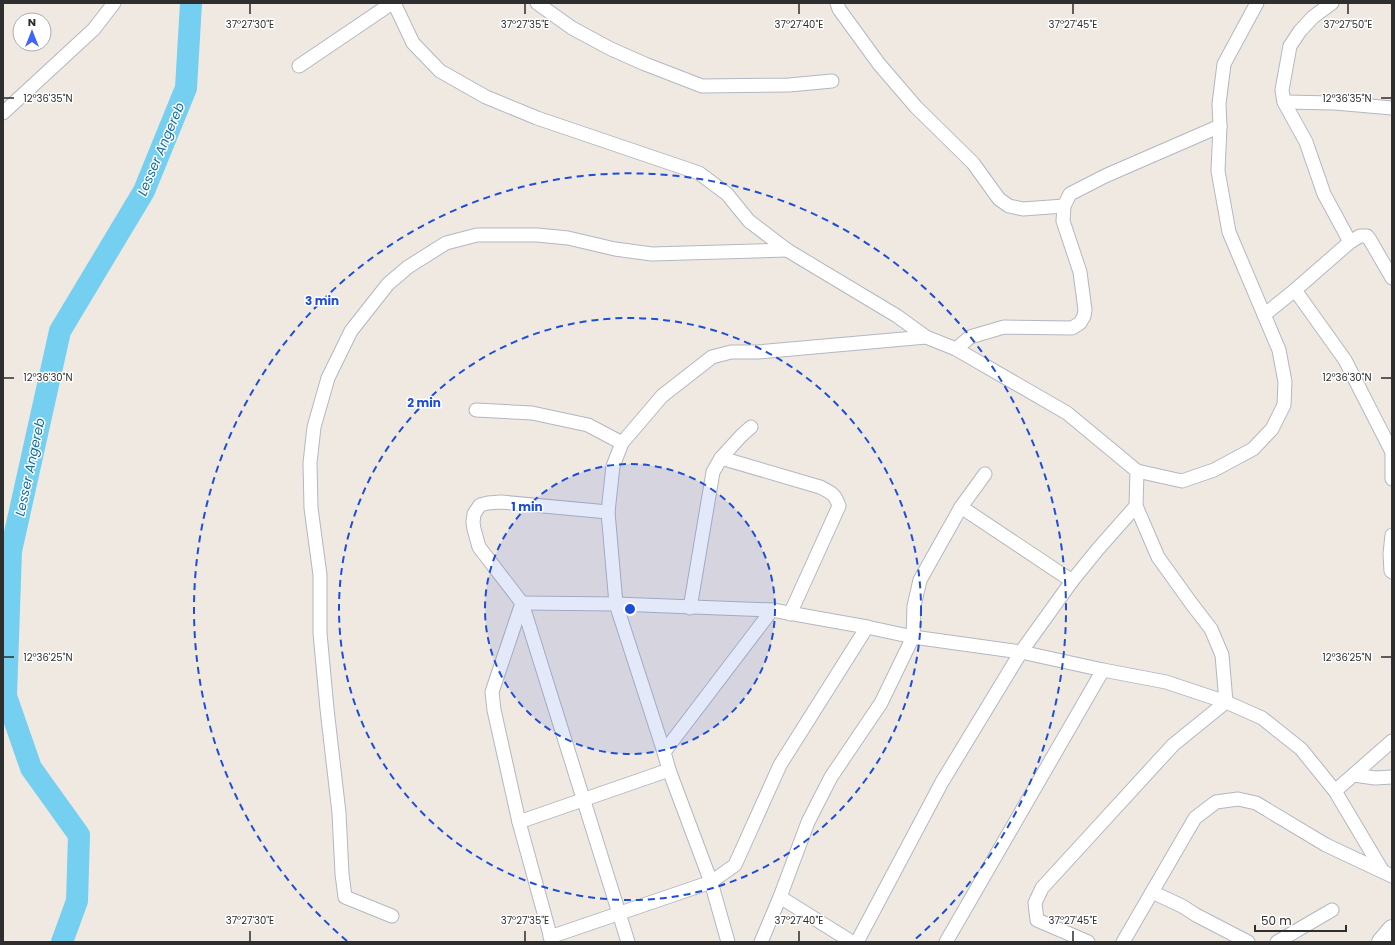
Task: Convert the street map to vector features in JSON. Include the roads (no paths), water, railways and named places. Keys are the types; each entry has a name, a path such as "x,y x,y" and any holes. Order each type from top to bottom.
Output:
{"street":[{"path":"3,114 94,29 114,3"},
{"path":"299,66 393,3 414,43 440,71 486,97 537,118 699,173 727,194 749,221 787,250 897,316 926,337 956,349 1067,413 1137,471 1182,481 1214,470 1253,449 1272,429 1284,404 1286,382 1279,350 1229,232 1218,171 1220,126 1219,104 1224,64 1257,3"},
{"path":"537,3 572,28 611,49 702,86 789,86 832,81"},
{"path":"837,3 879,64 916,107 973,162 999,199 1009,206 1023,209 1064,206"},
{"path":"1332,3 1313,17 1300,31 1290,46 1282,90 1284,102 1306,142 1324,194 1350,242"},
{"path":"1284,102 1335,103 1392,108"},
{"path":"956,349 970,336 1004,327 1072,328 1080,324 1084,316 1084,310 1080,272 1063,221 1064,206 1070,194 1091,183 1220,126"},
{"path":"392,916 346,897 342,874 339,813 320,633 320,575 311,508 310,464 314,427 328,378 351,330 388,284 408,267 446,243 477,234 537,234 568,238 615,249 652,254 787,250"},
{"path":"1264,315 1350,242 1360,236 1367,236 1392,278"},
{"path":"1295,290 1345,360 1392,452 1392,479"},
{"path":"728,942 711,882 669,770 616,604 608,512 613,466 622,443 662,396 712,357 731,352 758,352 926,337"},
{"path":"476,410 532,413 588,425 622,443"},
{"path":"690,608 713,472 721,458 741,436 751,428"},
{"path":"721,458 820,487 831,492 836,497 840,506 790,614"},
{"path":"1137,471 1136,506 1158,557 1211,629 1222,655 1226,702"},
{"path":"761,942 780,897 808,822 831,776 881,702 913,637 914,606 920,580 961,506 985,474"},
{"path":"608,512 501,502 480,505 474,514 473,522 480,547 522,602 628,942"},
{"path":"961,506 1072,581"},
{"path":"857,942 942,782 1021,652 1072,581 1136,506"},
{"path":"1392,535 1390,554 1392,572"},
{"path":"522,602 772,610 913,637 1021,652 1166,682 1226,702 1262,718 1301,749 1335,791 1387,873"},
{"path":"522,602 492,692 494,710 519,822 551,939 711,882 735,865 780,765 867,627"},
{"path":"664,752 772,610"},
{"path":"946,942 1103,670"},
{"path":"1088,942 1038,920 1035,904 1042,888 1173,745 1226,702"},
{"path":"1335,791 1392,741"},
{"path":"519,822 669,770"},
{"path":"1354,775 1375,778 1392,777"},
{"path":"1124,942 1195,818 1216,802 1238,799 1256,803 1326,845 1387,873"},
{"path":"1152,892 1182,906 1201,918 1248,942"},
{"path":"780,897 852,942"},
{"path":"1277,942 1332,910"},
{"path":"1381,942 1392,928"}],"waterway":[{"name":"Lesser Angereb","path":"62,942 77,901 79,835 31,768 6,696 11,551 60,331 144,191 186,88 191,3"}]}
